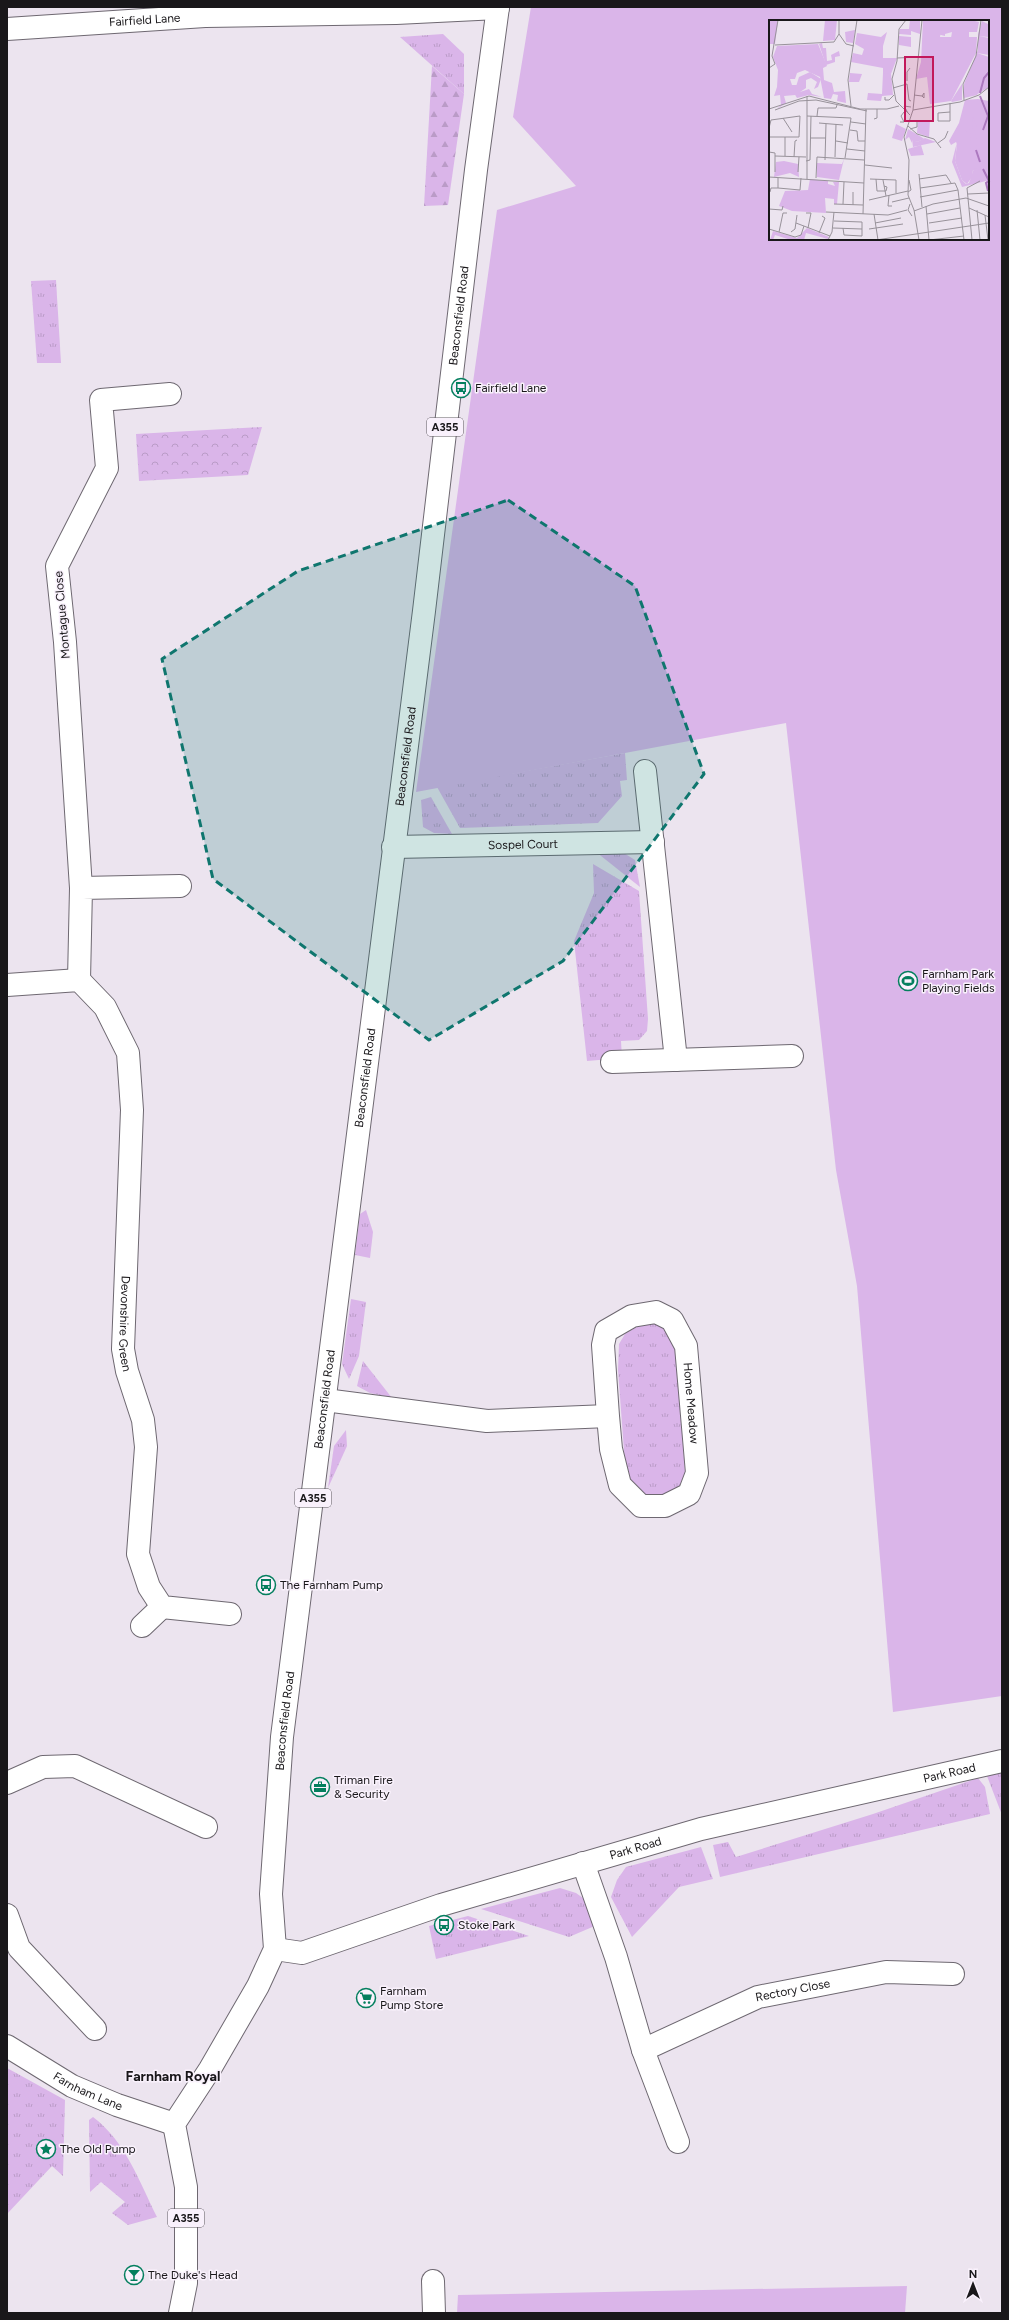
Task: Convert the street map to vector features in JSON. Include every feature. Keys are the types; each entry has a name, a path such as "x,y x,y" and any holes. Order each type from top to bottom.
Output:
{"street":[{"name":"Fairfield Lane","path":"7,29 205,12 396,13 498,7"},
{"name":"Beaconsfield Road","path":"174,2124 210,2069 258,1986 274,1949 271,1894 282,1737 393,847 425,603 476,170 498,7"},
{"name":"Montague Close","path":"81,888 65,642 57,566 108,468 101,400 170,394"},
{"path":"645,771 676,1060"},
{"name":"Sospel Court","path":"393,847 653,842"},
{"path":"7,985 79,980 81,888 180,886"},
{"name":"Devonshire Green","path":"79,980 105,1007 128,1053 132,1110 123,1349 127,1371 143,1420 146,1447 138,1554 149,1587 162,1607"},
{"path":"612,1062 792,1056"},
{"name":"Home Meadow","path":"656,1312 672,1320 686,1346 697,1473 689,1494 665,1506 641,1506 620,1485 611,1450 608,1416 603,1345 606,1331 632,1316 656,1312"},
{"path":"325,1400 487,1421 608,1416"},
{"path":"142,1626 162,1607 230,1614"},
{"name":"Park Road","path":"274,1949 302,1953 440,1905 701,1829 1002,1761"},
{"path":"7,1783 43,1767 75,1766 206,1827"},
{"path":"583,1863 616,1956 643,2050 678,2142"},
{"path":"7,1915 19,1948 95,2029"},
{"name":"Rectory Close","path":"643,2050 758,1997 886,1972 953,1974"},
{"name":"Farnham Lane","path":"7,2046 72,2086 117,2105 174,2124"},
{"name":"A355","path":"174,2124 186,2187 186,2283 180,2313"},
{"path":"433,2281 434,2313"}],"highlighted area":[{"path":"508,500 635,586 704,774 563,961 429,1040 213,879 162,659 298,571"}],"green space":[{"name":"Farnham Park Playing Fields","path":"531,7 1002,7 1002,1696 893,1712 857,1286 836,1170 786,723 416,792 497,210 576,186 513,117"},
{"path":"443,34 464,54 464,94 400,37"},
{"path":"432,66 464,94 448,205 424,206"},
{"path":"56,280 61,363 37,363 31,281"},
{"path":"262,427 248,475 139,481 136,434"},
{"path":"625,753 627,780 620,781 622,796 598,823 460,828 437,787"},
{"path":"431,797 452,834 434,833 423,827 421,800"},
{"path":"591,848 619,850 635,860 640,887"},
{"path":"593,864 639,891 648,1019 647,1031 639,1040 621,1041 622,1058 587,1061 574,941 594,893"},
{"path":"366,1210 373,1232 370,1258 355,1255 360,1214"},
{"path":"351,1299 366,1302 359,1356 349,1379 342,1364"},
{"path":"653,1323 664,1325 675,1341 685,1472 679,1488 666,1496 647,1496 632,1489 626,1477 618,1370 619,1344 625,1334 640,1325"},
{"path":"363,1361 392,1398 370,1393 357,1386"},
{"path":"346,1430 347,1446 328,1488 334,1446"},
{"path":"1002,1773 1002,1815 987,1776"},
{"path":"978,1778 985,1787 990,1814 720,1877 713,1845 728,1842 736,1857 873,1814"},
{"path":"701,1847 713,1879 679,1887 632,1937 611,1897 617,1880 626,1867"},
{"path":"560,1888 576,1893 590,1903 597,1925 569,1937 481,1909"},
{"path":"468,1916 529,1936 436,1959 429,1926"},
{"path":"7,2068 65,2100 63,2176 52,2166 7,2214"},
{"path":"93,2117 114,2138 123,2150 138,2176 157,2217 128,2225 112,2213 125,2202 101,2182 90,2192 89,2120"},
{"path":"907,2286 905,2313 457,2313 458,2295"}],"place":[{"name":"Fairfield Lane","path":"461,388"},
{"name":"Farnham Park Playing Fields","path":"908,981"},
{"name":"The Farnham Pump","path":"266,1585"},
{"name":"Triman Fire & Security","path":"320,1787"},
{"name":"Stoke Park","path":"444,1925"},
{"name":"Farnham Pump Store","path":"366,1998"},
{"name":"The Old Pump","path":"46,2149"},
{"name":"The Duke's Head","path":"134,2275"}],"district":[{"name":"Farnham Royal","path":"173,2076"}]}
